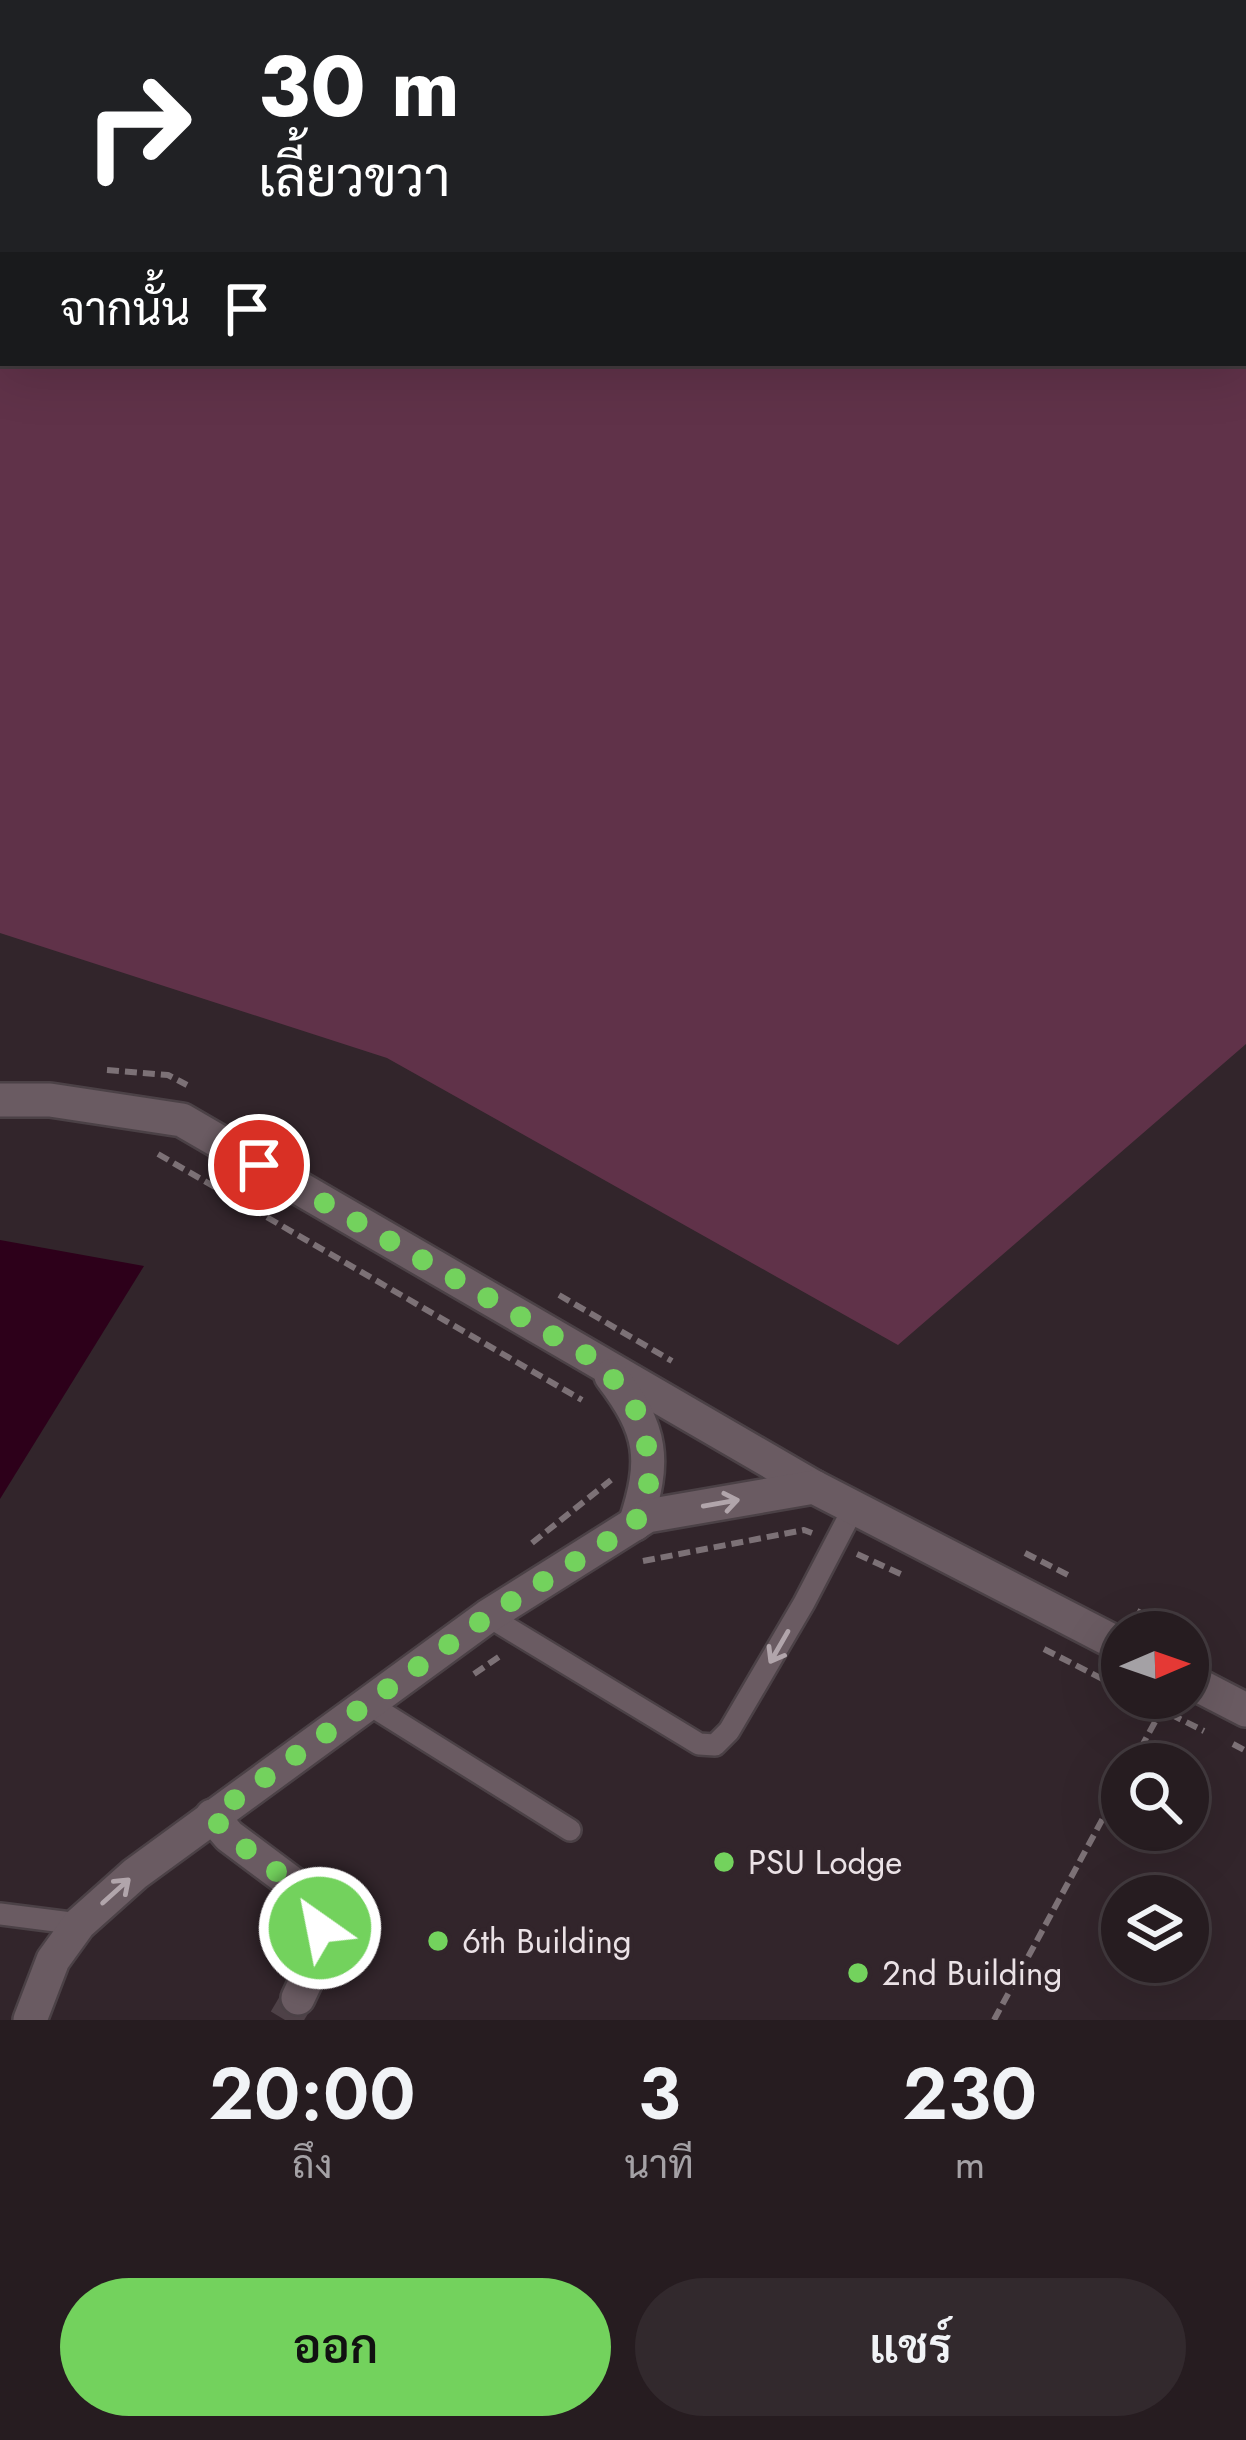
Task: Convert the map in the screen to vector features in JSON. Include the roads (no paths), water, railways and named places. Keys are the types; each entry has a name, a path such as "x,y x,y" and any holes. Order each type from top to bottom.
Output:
{"street":[{"path":"0,1100 50,1100 182,1120 814,1486 1101,1635"},
{"path":"602,1364 635,1408 646,1441 650,1479 635,1524"},
{"path":"35,2016 53,1960 79,1924 135,1874 488,1616 647,1516 814,1486"},
{"path":"1209,1691 1246,1710"},
{"path":"212,1816 229,1836 320,1904 314,1964 298,1998"}],"lane":[{"path":"488,1616 699,1744 715,1745 729,1731 854,1507"},
{"path":"368,1703 570,1830"},
{"path":"0,1914 79,1924"}],"tunnel":[{"path":"285,2020 298,1998"}],"place":[{"name":"PSU Lodge","path":"724,1862"},
{"name":"6th Building","path":"438,1941"},
{"name":"2nd Building","path":"858,1973"}]}
